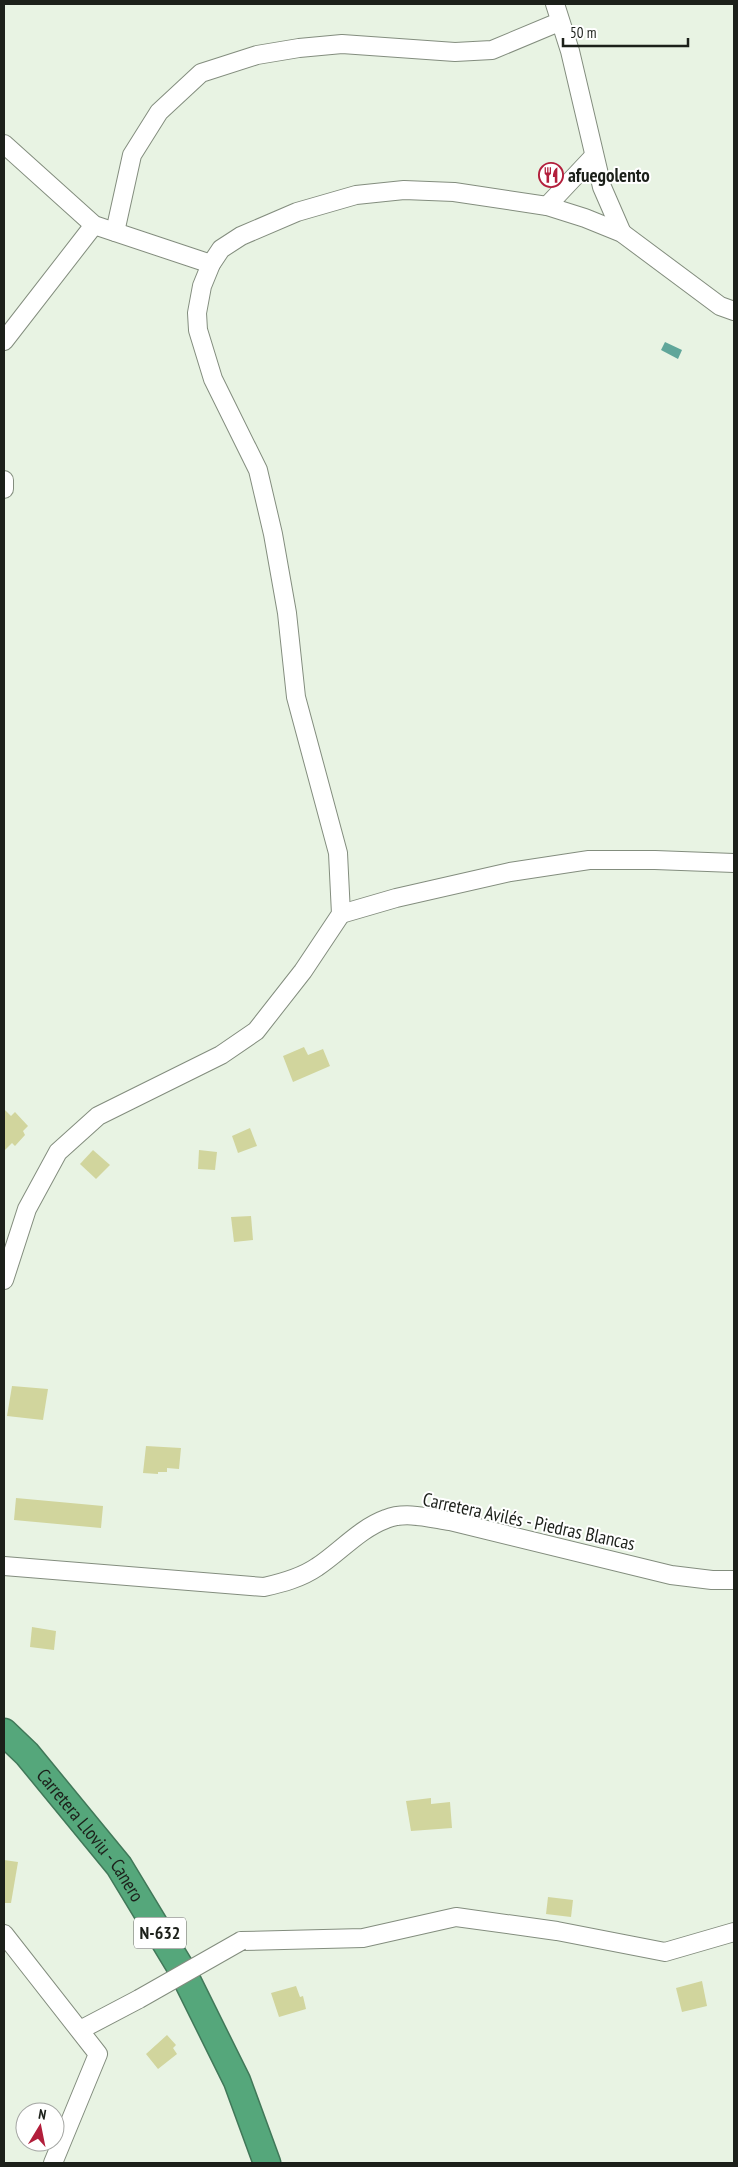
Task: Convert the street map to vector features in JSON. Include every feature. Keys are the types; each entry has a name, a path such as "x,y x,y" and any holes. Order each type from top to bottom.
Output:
{"highway":[{"name":"Carretera Lloviu - Canero","path":"4,1732 27,1754 119,1866 182,1970 237,2081 267,2163"}],"street":[{"path":"555,4 559,22 570,51 602,188 622,234"},
{"path":"115,232 132,155 159,112 201,73 257,55 298,48 342,44 454,52 492,50 559,22"},
{"path":"4,144 94,225 210,264"},
{"path":"547,206 594,156"},
{"path":"342,914 338,852 296,697 287,613 273,534 258,470 213,380 198,330 197,312 202,286 210,264 221,249 241,236 296,212 356,195 404,190 454,192 547,206 585,218 622,234 720,306 734,311"},
{"path":"4,341 94,225"},
{"path":"4,480 4,489"},
{"path":"4,1280 26,1209 58,1152 98,1116 221,1054 256,1031 302,971 342,914 396,898 510,872 589,860 734,863"},
{"name":"Carretera Avilés - Piedras Blancas","path":"4,1566 264,1587 289,1581 317,1567 363,1530 387,1518 416,1516 450,1522 671,1574 712,1580 734,1580"},
{"path":"80,2030 241,1941 363,1938 456,1917 557,1931 665,1952 734,1932"},
{"path":"4,1934 98,2054 53,2163"}],"water":[{"path":"665,342 682,350 678,359 661,350"}],"building":[{"path":"304,1047 308,1055 323,1049 330,1066 293,1082 283,1056"},
{"path":"4,1109 11,1116 15,1112 28,1126 23,1131 25,1135 15,1146 12,1143 4,1151"},
{"path":"250,1128 257,1146 238,1153 232,1136"},
{"path":"93,1150 110,1165 96,1179 80,1164"},
{"path":"199,1150 217,1152 215,1170 198,1169"},
{"path":"251,1216 253,1240 234,1242 231,1217"},
{"path":"12,1386 48,1389 43,1420 7,1416"},
{"path":"146,1446 181,1448 179,1469 167,1468 167,1472 158,1472 158,1474 143,1473"},
{"path":"16,1498 103,1506 101,1528 14,1520"},
{"path":"32,1627 56,1631 54,1650 30,1647"},
{"path":"431,1798 431,1804 450,1802 452,1828 411,1831 406,1801"},
{"path":"4,1860 18,1862 11,1903 4,1903"},
{"path":"548,1897 573,1900 571,1917 546,1914"},
{"path":"702,1981 707,2006 682,2012 676,1988"},
{"path":"296,1986 300,1997 303,1996 306,2009 279,2017 271,1993"},
{"path":"167,2035 176,2045 173,2048 177,2054 158,2069 146,2054"}],"place":[{"name":"afuegolento","path":"551,175"}]}
